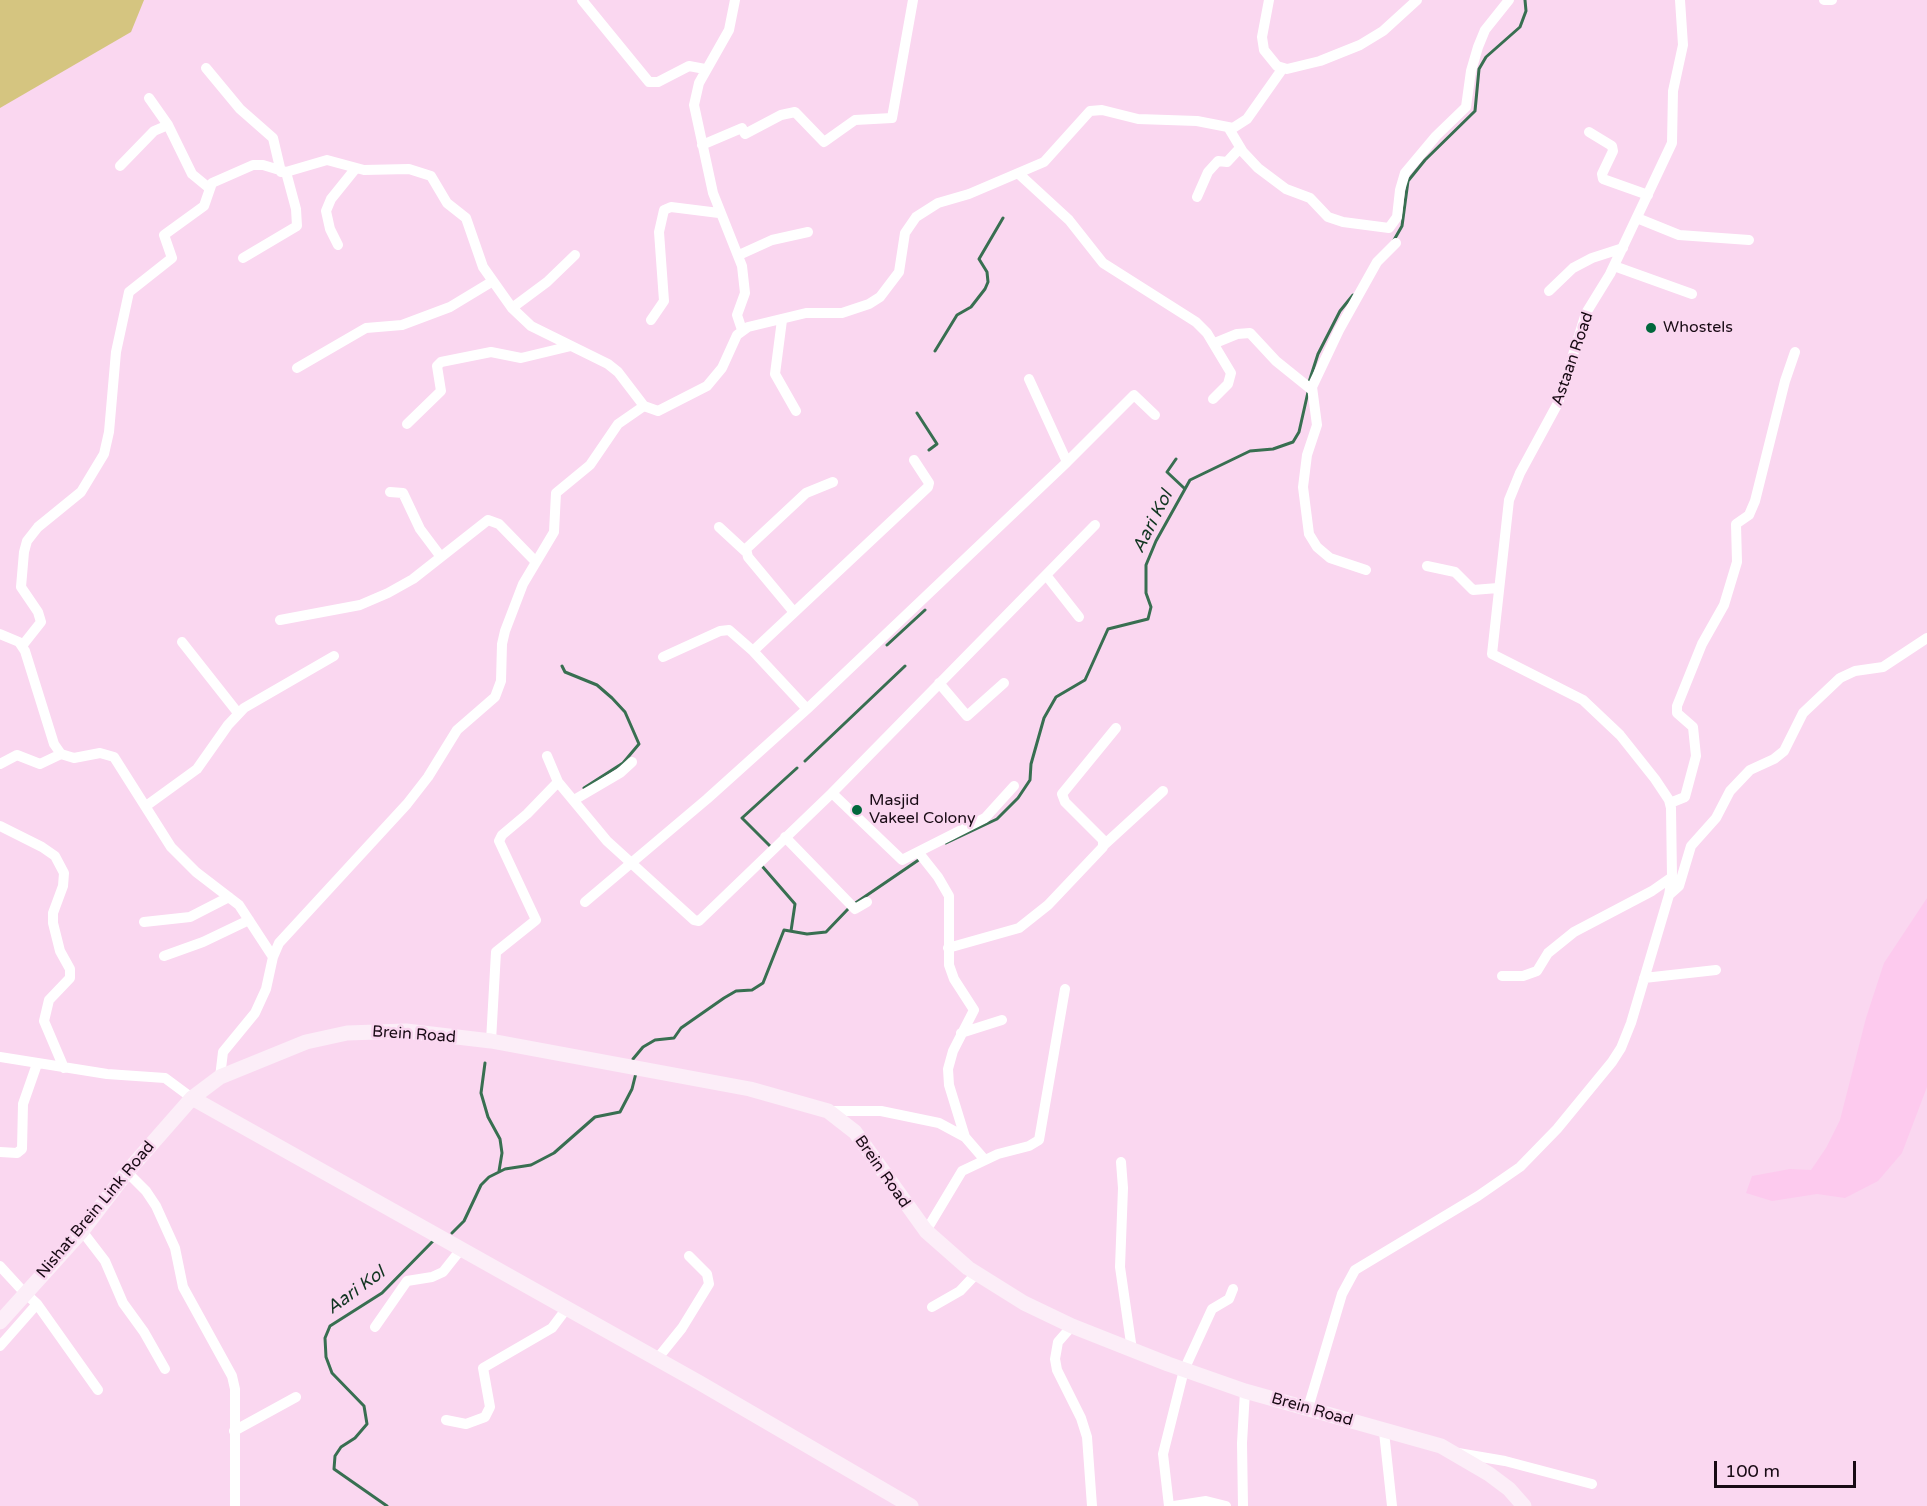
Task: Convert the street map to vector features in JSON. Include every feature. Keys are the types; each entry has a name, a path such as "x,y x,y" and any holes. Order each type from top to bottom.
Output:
{"street":[{"path":"582,0 649,82 658,82 689,66 705,69"},
{"path":"22,646 41,622 38,612 21,587 27,541 38,528 81,492 104,454 109,432 116,352 129,292 172,258 164,235 204,206 212,183 253,165 263,165 284,172 322,160 356,168 409,169 431,176 439,185 447,203 466,218 478,256 493,281 512,308 531,326 596,358 618,372 644,406 658,411 707,386 722,368 742,330 737,315 746,285 739,255 719,213 694,105 705,69 729,30 735,0"},
{"path":"702,145 742,128 745,134 781,115 795,112 824,142 855,120 892,118 913,0"},
{"path":"1269,0 1263,26 1264,50 1271,61 1283,68 1320,61 1360,45 1383,31 1417,0"},
{"path":"1228,127 1250,161 1277,184 1310,198 1335,220 1389,228 1397,217 1400,190 1405,174 1436,136 1466,107 1471,71 1478,47 1485,30 1509,0"},
{"name":"Astaan Road","path":"1670,803 1639,757 1589,705 1566,689 1492,654 1509,500 1520,473 1558,403 1581,324 1614,266 1672,143 1673,91 1683,45 1680,0"},
{"path":"1824,0 1832,0"},
{"path":"206,68 240,109 273,138 298,218 297,226 243,258"},
{"path":"742,330 806,313 842,313 869,304 880,297 899,272 905,233 916,218 938,203 969,194 1020,174 1051,156 1085,115 1095,109 1138,119 1197,121 1236,127 1247,119 1283,68"},
{"path":"149,98 168,125 192,174 209,188"},
{"path":"120,166 154,131 168,125"},
{"path":"1589,132 1612,146 1602,174 1604,179 1648,195"},
{"path":"1197,197 1208,172 1218,161 1227,162 1240,148"},
{"path":"338,245 330,229 326,211 331,199 356,168"},
{"path":"1020,174 1069,220 1103,263 1196,322 1215,344 1230,368 1231,379 1213,399"},
{"path":"651,320 664,301 660,232 664,210 668,207 719,213"},
{"path":"1637,218 1679,235 1749,240"},
{"path":"739,255 771,240 808,232"},
{"path":"1309,387 1377,262 1396,243"},
{"path":"1549,291 1573,268 1592,258 1623,248"},
{"path":"512,308 547,282 575,255"},
{"path":"1614,266 1692,294"},
{"path":"297,368 366,328 398,327 423,318 450,307 493,281"},
{"path":"782,320 775,374 796,411"},
{"path":"1215,344 1237,334 1250,333 1276,361 1309,387 1317,424 1307,455 1303,487 1310,534 1317,547 1330,558 1366,570"},
{"path":"407,424 441,391 437,366 441,362 475,357 488,352 521,358 571,346"},
{"path":"1308,1408 1342,1294 1355,1270 1478,1196 1528,1160 1557,1129 1621,1048 1669,895 1672,877 1670,803 1685,797 1696,756 1693,727 1677,713 1677,706 1702,644 1724,605 1737,562 1736,524 1749,515 1755,501 1795,352"},
{"path":"1029,379 1067,462"},
{"path":"585,903 629,862 707,799 807,709 1067,462 1134,394 1155,415"},
{"path":"220,1077 223,1052 255,1013 266,989 273,957 279,943 418,790 457,730 495,697 501,681 502,644 505,631 523,584 554,532 556,520 554,500 558,490 590,465 618,424 644,406"},
{"path":"753,651 793,611 928,488 929,483 914,460"},
{"path":"746,551 806,493 833,482"},
{"path":"390,492 403,493 420,529 441,557"},
{"path":"280,620 374,600 413,579 484,522 492,520 535,561"},
{"path":"547,756 558,782 629,862 694,920 699,921 832,793 1095,525"},
{"path":"719,527 746,551 747,557 793,611"},
{"path":"1426,566 1455,572 1473,590 1498,588"},
{"path":"1046,575 1079,617"},
{"path":"663,657 724,630 733,632 807,709"},
{"path":"0,634 12,638 22,646 54,744 61,754 74,758 100,753 114,757 181,859 229,897 249,920 273,957"},
{"path":"1669,895 1679,886 1691,846 1716,818 1730,791 1750,770 1774,759 1784,750 1803,713 1840,678 1856,671 1883,667 1927,638"},
{"path":"182,642 238,713"},
{"path":"146,806 197,769 238,713 334,656"},
{"path":"939,683 967,716 1004,683"},
{"path":"1104,845 1101,837 1065,802 1062,794 1116,728"},
{"path":"0,764 16,755 40,764 61,754"},
{"path":"573,800 621,773 632,762"},
{"path":"491,1041 496,952 536,920 499,841 502,835 558,782"},
{"path":"832,793 899,859 905,860 922,856 985,818 1014,786"},
{"path":"948,948 1019,928 1048,905 1104,845 1163,791"},
{"path":"0,826 55,856 64,873 63,886 53,913 53,923 60,951 70,969 70,978 46,1004 44,1021 64,1068"},
{"path":"785,837 851,905 867,902"},
{"path":"922,856 949,896 951,907 948,948 951,973 974,1010 949,1062 948,1077 965,1137"},
{"path":"1502,976 1523,976 1537,971 1548,953 1574,932 1590,921 1652,891 1672,877"},
{"path":"144,922 190,917 229,897"},
{"path":"164,956 191,947 249,920"},
{"path":"1644,978 1716,970"},
{"path":"926,1231 963,1170 984,1159 1029,1146 1041,1137 1065,990"},
{"path":"961,1033 1002,1020"},
{"name":"Brein Road","path":"192,1098 220,1077 306,1042 347,1033 406,1031 491,1041 750,1089 828,1111 855,1132 926,1231 976,1274 1024,1303 1072,1326 1132,1350 1245,1391 1384,1432 1441,1446 1457,1453 1503,1483 1524,1506"},
{"path":"0,1057 64,1068 165,1078 192,1098 462,1248 911,1506"},
{"path":"0,1152 17,1153 22,1149 23,1104 37,1064"},
{"name":"Nishat Brein Link Road","path":"0,1322 23,1291 81,1231 127,1172 192,1098"},
{"path":"828,1111 881,1111 921,1118 954,1129 965,1137 984,1159"},
{"path":"1121,1162 1123,1188 1119,1267 1132,1350"},
{"path":"127,1172 146,1191 156,1206 175,1248 183,1287 232,1376 235,1389 235,1506"},
{"path":"81,1231 105,1261 123,1303 144,1332 165,1369"},
{"path":"375,1327 407,1281 432,1277 443,1272 462,1248"},
{"path":"657,1359 682,1328 709,1284 707,1274 690,1256"},
{"path":"0,1266 37,1304 98,1390"},
{"path":"932,1308 960,1291 976,1274"},
{"path":"1226,1506 1206,1501 1171,1506 1163,1454 1184,1370 1212,1309 1229,1299 1233,1288"},
{"path":"0,1314 23,1291"},
{"path":"0,1346 37,1304"},
{"path":"446,1420 466,1424 485,1417 490,1407 483,1368 552,1328 567,1308"},
{"path":"1072,1326 1058,1341 1054,1359 1081,1418 1087,1437 1092,1506"},
{"path":"1243,1506 1242,1443 1245,1391"},
{"path":"234,1431 296,1396"},
{"path":"1384,1432 1392,1506"},
{"path":"1457,1453 1505,1461 1592,1484"}],"shaded area":[{"path":"0,0 144,0 131,32 0,108"},
{"path":"1927,898 1927,1087 1902,1153 1878,1181 1845,1198 1817,1194 1772,1201 1746,1193 1752,1176 1790,1169 1811,1170 1826,1148 1840,1120 1866,1018 1884,963"}],"waterway":[{"name":"Aari Kol","path":"1394,240 1402,226 1408,181 1425,160 1475,111 1479,69 1486,57 1520,27 1526,11 1525,0"},
{"path":"935,351 957,315 971,307 985,289 988,282 987,272 979,259 1003,218"},
{"name":"Aari Kol","path":"1309,382 1318,354 1340,311 1353,295"},
{"name":"Aari Kol","path":"946,843 997,819 1018,798 1030,780 1031,764 1044,718 1056,697 1085,680 1108,629 1148,619 1151,607 1146,593 1146,565 1156,541 1190,480 1250,451 1273,449 1293,442 1299,432 1308,392"},
{"path":"917,413 937,444 929,450"},
{"path":"1176,459 1167,472 1184,488"},
{"path":"887,645 925,610"},
{"path":"562,666 565,672 597,685 612,698 625,712 639,744 623,763 584,788"},
{"path":"805,761 905,666"},
{"path":"771,847 742,818 797,768"},
{"name":"Aari Kol","path":"854,904 920,859"},
{"path":"762,866 795,904 791,931"},
{"name":"Aari Kol","path":"633,1059 643,1047 655,1040 674,1038 681,1028 724,998 736,991 752,990 763,983 784,930 807,934 826,932 849,908"},
{"path":"485,1063 481,1093 488,1117 500,1139 502,1153 499,1171"},
{"name":"Aari Kol","path":"452,1233 464,1221 481,1185 489,1177 505,1169 531,1165 554,1153 595,1117 620,1112 632,1089 636,1073"},
{"name":"Aari Kol","path":"387,1506 334,1469 335,1456 341,1447 355,1438 367,1424 364,1406 332,1373 326,1357 325,1338 330,1326 382,1293 434,1240"}],"place":[{"name":"Whostels","path":"1651,328"},
{"name":"Masjid Vakeel Colony","path":"857,810"}]}
